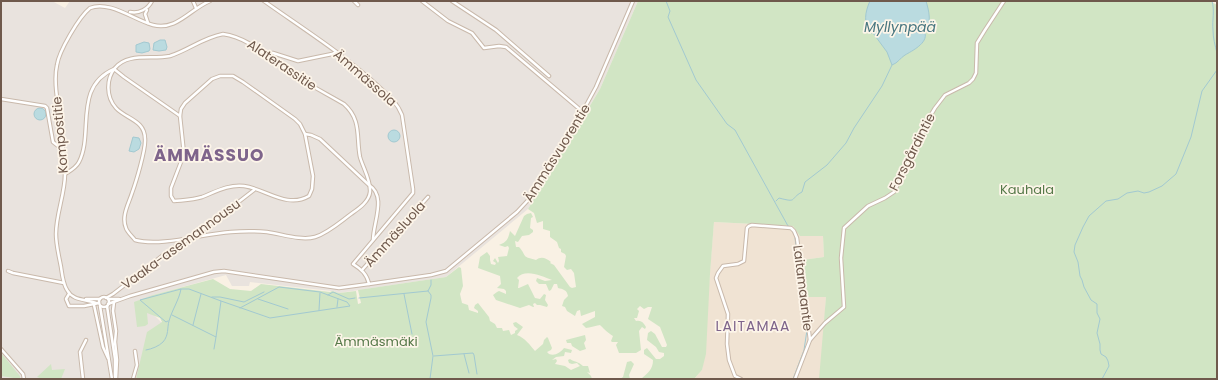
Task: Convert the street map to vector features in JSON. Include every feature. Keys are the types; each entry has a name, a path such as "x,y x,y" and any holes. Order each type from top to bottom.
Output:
{"street":[{"path":"148,23 145,14 152,1"},
{"path":"193,1 196,8"},
{"path":"127,12 148,23 160,26 170,25 180,20 196,8 210,1"},
{"name":"Ämmässola","path":"264,1 366,75 394,101 399,107 402,115 413,193 353,264 362,270"},
{"path":"354,1 358,5"},
{"path":"422,1 448,21 472,33 484,48 499,46 506,47 583,112"},
{"path":"452,1 496,30 549,76"},
{"name":"Ämmäsvuorentie","path":"97,304 104,307 119,300 214,272 224,271 339,288 440,273 451,268 525,204 583,112 596,87 633,1"},
{"name":"Forsgårdintie","path":"810,340 826,323 844,308 841,258 844,228 868,206 894,192 920,139 926,123 935,108 945,95 969,83 973,79 976,73 977,43 1004,1"},
{"name":"Kompostitie","path":"97,304 69,306 66,299 69,294 64,282 56,234 65,174 56,88 57,65 66,41 87,10 92,6 103,2 127,12"},
{"path":"127,12 137,13 148,8"},
{"name":"Alaterassitie","path":"65,174 74,168 79,162 84,142 87,109 93,90 103,75 126,60 144,57 169,56 212,36 223,34 233,35 242,39 293,74 350,109 357,125 360,157 369,185"},
{"path":"264,53 273,53 298,61 336,52"},
{"path":"180,116 114,69 108,81 109,95 116,108 135,120 145,132 146,141 133,191 124,217 126,228 135,240 154,243 234,231 266,232 310,238 316,237 364,205 370,192 369,185"},
{"path":"220,76 233,76 295,118 300,124 305,134 313,176 312,189 309,196 300,200 287,200 244,186 234,186 200,197 186,200 174,200 171,196 171,188 184,154 180,116 181,109 185,103 212,79 220,76"},
{"path":"1,99 45,106 47,108 53,142 63,150"},
{"path":"305,134 320,139 374,188 378,195 378,205 373,240"},
{"name":"Vaaka-asemannousu","path":"107,298 172,249 192,237 254,189"},
{"name":"Ämmäsluola","path":"362,270 428,197"},
{"name":"Laitamaantie","path":"741,379 735,376 729,360 727,344 728,314 716,278 723,266 738,264 744,261 747,228 749,226 788,227 794,231 798,241 810,340 795,379"},
{"path":"362,270 368,279 369,284"},
{"path":"8,271 64,282"},
{"path":"69,294 76,299 97,304"},
{"path":"83,300 100,299 103,297 119,300"},
{"path":"107,298 115,359 114,370 116,379"},
{"path":"100,299 97,304 103,347 110,362"},
{"path":"114,302 113,311 116,331 115,342 117,360 116,379"},
{"path":"97,304 110,362 112,379"},
{"path":"83,379 80,352 86,340"},
{"path":"1,348 23,374 24,379"},
{"path":"133,379 138,363 135,351"}],"shaded area":[{"path":"1,1 52,1 65,8 70,1 638,1 600,89 528,209 446,277 339,293 250,282 249,286 232,286 226,275 153,295 153,314 162,323 152,329 136,379 1,379"},
{"path":"714,222 793,226 801,236 823,235 824,257 802,260 807,297 826,297 821,379 694,379 702,370"}],"green space":[{"name":"Kauhala","path":"638,1 1210,1 1217,5 1217,379 819,379 826,297 807,297 802,260 824,257 823,236 800,236 793,226 714,222 706,354 702,370 694,379 641,379 650,371 653,363 653,360 644,354 644,350 647,348 656,359 660,359 664,356 664,353 659,352 656,347 647,340 648,333 651,331 655,334 662,347 666,347 667,345 660,327 648,319 652,307 644,309 640,306 637,309 639,311 637,318 634,318 636,321 642,322 646,327 645,329 642,327 639,331 641,350 636,353 619,353 616,345 618,342 612,342 613,336 600,325 586,328 582,324 595,317 595,311 581,316 580,310 577,311 575,316 562,306 564,300 568,296 566,291 558,288 557,284 554,284 549,291 546,284 539,284 536,281 537,278 545,281 552,280 529,273 520,275 517,278 519,280 518,288 528,284 535,298 540,299 544,294 546,295 545,300 548,305 547,307 537,305 535,303 533,304 534,307 529,305 520,308 496,300 493,295 499,291 506,294 506,291 504,289 497,288 501,284 500,276 478,268 480,257 487,252 490,256 491,264 495,265 496,263 493,261 495,258 498,263 498,257 507,256 508,246 505,247 499,245 507,240 510,231 515,236 524,216 531,213 533,217 531,218 530,228 533,232 529,235 522,236 518,242 515,241 516,247 519,247 528,258 536,260 544,258 551,262 550,263 554,265 570,287 576,287 574,273 571,269 567,270 564,267 565,254 561,252 557,242 550,237 550,231 543,229 543,221 537,223 534,213 528,209 600,89"},
{"name":"Ämmäsmäki","path":"459,267 461,268 463,286 460,294 462,303 468,305 469,310 478,313 478,311 474,308 478,303 489,317 490,321 495,324 497,328 502,328 503,331 509,330 511,335 518,329 513,323 516,322 523,327 517,335 525,340 535,351 543,344 547,337 552,348 547,352 549,354 557,354 564,348 572,350 571,353 565,352 564,356 556,357 552,360 556,359 557,361 555,364 565,366 571,370 580,366 577,363 569,363 568,360 570,359 583,366 588,366 590,373 587,372 592,379 136,379 147,332 162,322 160,318 147,313 148,324 137,327 134,302 153,295 213,279 230,289 251,291 261,284 339,293 356,291 358,304 361,303 358,290 446,277"},
{"path":"585,335 586,340 584,343 586,349 580,351 572,346 571,343 567,343 566,340"},
{"path":"1,353 20,376 20,379 1,376"},
{"path":"631,361 634,364 629,375 630,379 620,379 623,377 627,362"},
{"path":"51,364 52,370 65,369 61,379 43,379 37,377"}],"water":[{"name":"Myllynpää","path":"870,1 926,1 929,13 929,25 925,33 924,40 919,46 892,65 887,52 873,33 871,33 868,29 866,13"},
{"path":"160,40 165,40 167,47 166,50 153,50 154,43"},
{"path":"144,42 149,43 149,51 142,53 136,52 136,45"},
{"path":"40,108 44,110 46,114 44,118 40,120 36,118 34,114 36,110"},
{"path":"394,130 398,132 400,136 398,140 394,142 390,140 388,136 390,132"},
{"path":"133,137 139,138 141,143 139,149 134,152 129,151"}],"waterway":[{"path":"666,1 670,11 668,17 696,80 727,124 735,130 788,226 793,228"},
{"path":"1212,1 1213,36 1217,53"},
{"path":"776,201 779,198 793,200 802,192 805,182 827,165 846,143 854,128 882,86 892,65"},
{"path":"1102,379 1109,366 1106,357 1101,354 1100,350 1097,333 1100,319 1097,313 1097,304 1091,300 1084,287 1074,252 1075,245 1089,216 1106,201 1118,199 1127,193 1138,191 1144,193 1149,192 1162,186 1176,174 1191,137 1202,91 1217,70"},
{"path":"793,379 804,350 807,330 795,238"},
{"path":"359,298 428,291 431,285 431,280"},
{"path":"221,301 270,318 350,306 347,302 320,292 279,287 240,308"},
{"path":"172,315 216,337 221,301 189,289 181,289"},
{"path":"146,350 157,346 165,339 170,317 181,289 140,300 166,322 168,321"},
{"path":"428,291 431,298 426,322 433,356 430,379"},
{"path":"212,297 220,297 244,302 264,292"},
{"path":"328,295 333,292 349,299 355,298"},
{"path":"319,310 320,293"},
{"path":"193,325 201,294"},
{"path":"404,294 412,334"},
{"path":"258,299 288,309"},
{"path":"337,307 338,299"},
{"path":"214,349 216,337"},
{"path":"434,356 473,353 477,374"},
{"path":"464,354 469,373"}],"district":[{"name":"ÄMMÄSSUO","path":"209,155"},
{"name":"LAITAMAA","path":"753,326"}]}
